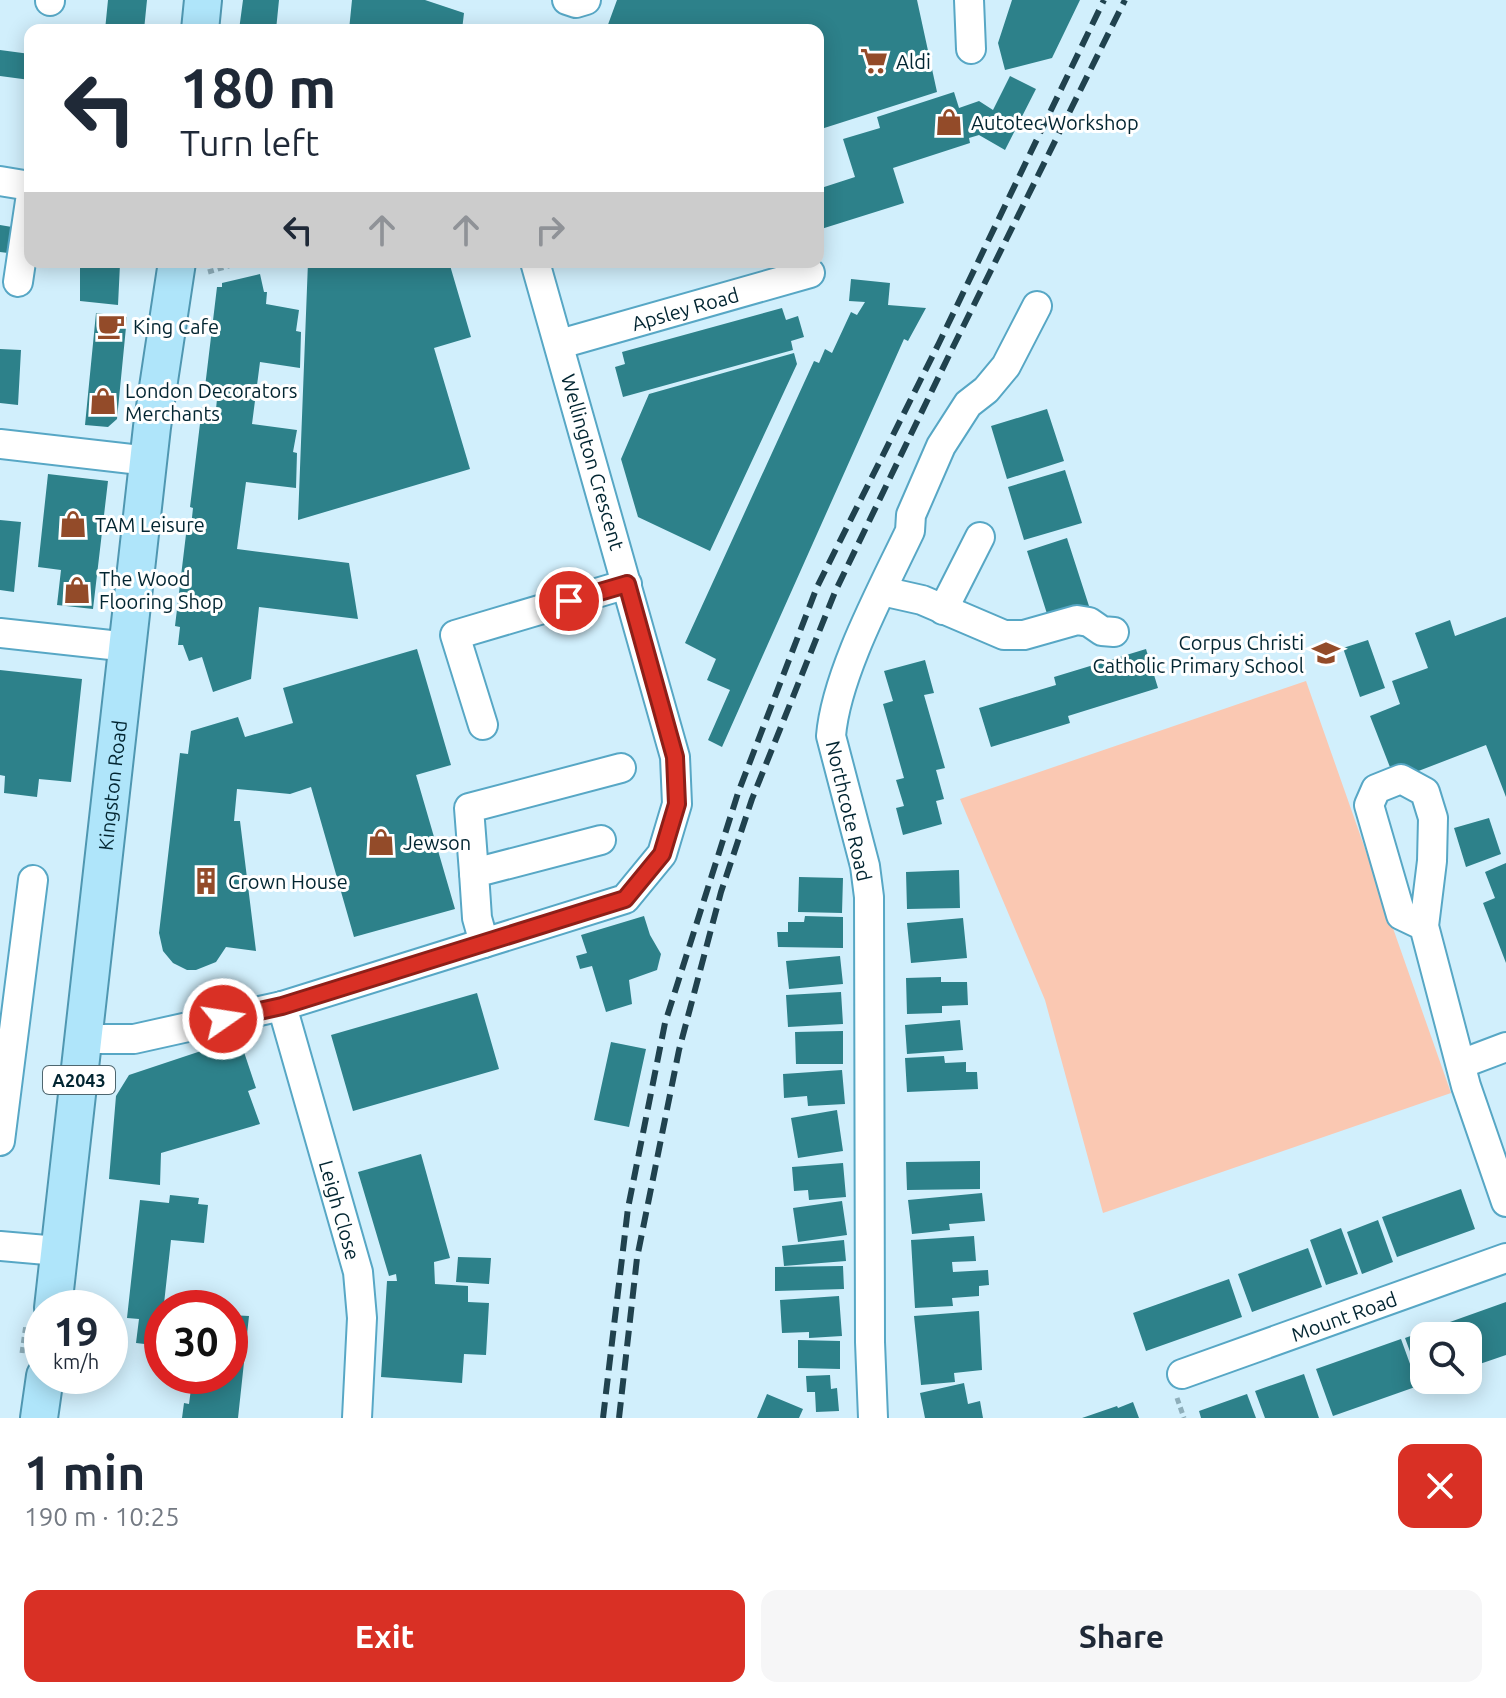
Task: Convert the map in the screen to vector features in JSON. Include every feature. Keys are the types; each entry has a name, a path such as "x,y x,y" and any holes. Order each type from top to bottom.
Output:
{"main road":[{"path":"201,24 203,0"},
{"name":"Kingston Road","path":"55,1290 149,461 188,268"},
{"path":"39,1418 42,1394"}],"street":[{"path":"567,0 576,3 586,0"},
{"path":"969,0 971,49"},
{"path":"0,181 24,185"},
{"path":"18,282 24,242"},
{"name":"Wellington Crescent","path":"84,1039 134,1039 282,1006 625,899 662,854 677,804 675,757 537,268"},
{"name":"Apsley Road","path":"560,344 810,273"},
{"name":"Northcote Road","path":"873,1418 870,1342 869,897 865,866 831,736 832,713 864,629 910,531 911,515 941,446 968,404 986,390 1006,366 1037,306"},
{"path":"0,444 149,461"},
{"path":"943,610 980,537"},
{"path":"483,725 455,635 627,584"},
{"path":"882,591 922,600 1004,635 1024,635 1077,620 1089,622 1102,631 1114,632"},
{"path":"0,633 129,647"},
{"path":"484,943 477,918 469,808 621,768"},
{"path":"474,873 601,840"},
{"path":"0,1141 33,880"},
{"path":"1424,926 1464,1075 1506,1202"},
{"name":"Leigh Close","path":"282,1006 358,1272 362,1318 357,1418"},
{"path":"1464,1075 1506,1047"},
{"path":"0,1246 58,1251"},
{"name":"Mount Road","path":"1182,1374 1506,1258"}],"shaded area":[{"path":"1306,681 1451,1093 1103,1213 1045,1000 960,799"}],"building":[{"path":"108,0 147,0 145,24 106,24"},
{"path":"243,0 279,0 277,24 240,24"},
{"path":"352,0 425,0 464,13 463,24 350,24"},
{"name":"Aldi","path":"617,0 917,0 937,92 824,128 824,24 608,24"},
{"path":"1012,0 1080,0 1052,58 1005,70 998,43"},
{"path":"0,50 24,53 24,79 0,76"},
{"name":"Autotec Workshop","path":"1010,76 1036,89 1005,150 979,135 969,138 970,143 893,168 904,203 824,228 824,187 855,177 843,139 880,128 877,117 954,92 959,108 979,101 993,110"},
{"path":"0,225 12,227 8,253 0,252"},
{"path":"80,268 120,268 118,305 80,301"},
{"path":"308,268 451,268 471,337 434,348 470,469 298,520"},
{"path":"260,274 264,292 267,292 266,304 299,310 296,331 301,332 300,368 260,362 252,424 297,430 293,452 297,453 296,488 246,482 237,549 349,563 358,619 259,607 251,679 213,692 202,657 189,661 183,645 178,645 180,627 175,626 187,526 191,527 193,508 190,507 202,407 216,409 218,389 205,387 217,287"},
{"path":"851,279 890,283 888,305 926,308 908,341 904,339 722,747 708,740 730,690 707,680 716,659 685,643 814,361 819,363 825,349 832,353 851,312 857,315 865,302 849,301"},
{"path":"782,308 786,320 798,316 804,337 791,341 793,350 623,397 615,367 625,364 622,352"},
{"path":"96,313 127,317 117,419 108,427 85,425"},
{"path":"0,349 21,350 18,405 0,403"},
{"path":"794,353 797,364 710,551 638,517 621,459 649,394"},
{"path":"1047,409 1064,461 1007,479 991,426"},
{"path":"1065,470 1082,523 1024,540 1008,487"},
{"path":"48,474 108,481 93,609 57,605 61,570 38,567"},
{"path":"0,520 21,522 14,592 0,590"},
{"path":"1067,538 1089,606 1049,620 1027,551"},
{"path":"1506,617 1506,797 1486,745 1395,780 1370,716 1400,704 1392,681 1428,668 1415,633 1450,620 1455,636"},
{"path":"1368,640 1385,688 1360,697 1343,648"},
{"path":"417,649 451,765 416,775 455,909 354,937 311,787 290,794 237,789 234,821 240,821 256,951 226,947 216,962 196,970 187,970 173,963 163,951 159,933 180,753 188,754 191,731 238,717 245,737 293,723 283,688"},
{"path":"1146,649 1158,688 1068,716 1070,723 991,747 979,708 1056,685 1054,677"},
{"path":"925,660 934,693 924,695 945,768 936,770 944,799 936,801 942,824 903,835 896,808 904,806 896,780 904,778 883,704 893,701 884,671"},
{"path":"0,670 82,679 71,782 39,779 37,797 4,793 5,776 0,775"},
{"path":"1489,818 1501,854 1466,867 1454,828"},
{"path":"1506,863 1506,963 1483,903 1495,898 1485,872"},
{"path":"959,870 960,908 907,909 906,872"},
{"path":"799,877 843,878 842,913 798,912"},
{"path":"644,916 661,954 657,970 629,980 632,1004 606,1012 592,966 580,969 576,956 587,953 581,935"},
{"path":"805,916 843,917 843,948 778,947 777,932 788,932 788,922 804,922"},
{"path":"963,918 967,958 911,963 907,923"},
{"path":"840,956 843,984 789,989 786,961"},
{"path":"941,977 941,982 967,982 968,1005 942,1006 942,1013 907,1014 906,978"},
{"path":"841,992 843,1024 788,1027 786,995"},
{"path":"477,993 499,1069 353,1111 331,1035"},
{"path":"960,1020 963,1050 907,1054 905,1025"},
{"path":"843,1031 843,1064 796,1064 795,1032"},
{"path":"228,1042 230,1047 241,1043 256,1088 248,1091 260,1124 161,1153 160,1185 109,1179 116,1096 129,1075"},
{"path":"611,1042 646,1049 629,1127 594,1120"},
{"path":"944,1056 945,1063 966,1062 966,1072 977,1072 978,1089 907,1092 905,1058"},
{"path":"842,1070 845,1104 808,1106 807,1096 784,1098 783,1074"},
{"path":"837,1110 843,1151 798,1158 791,1118"},
{"path":"421,1154 450,1258 434,1262 435,1284 468,1286 468,1302 489,1303 486,1355 464,1354 462,1383 381,1377 387,1281 397,1281 396,1274 389,1276 358,1172"},
{"path":"980,1161 980,1189 907,1190 906,1162"},
{"path":"843,1163 846,1197 809,1200 808,1190 794,1191 792,1167"},
{"path":"1461,1189 1475,1229 1397,1257 1382,1217"},
{"path":"982,1193 985,1221 949,1224 950,1230 912,1234 908,1200"},
{"path":"170,1195 199,1198 198,1204 208,1205 204,1243 171,1240 166,1290 144,1290 144,1344 136,1343 139,1319 128,1318 128,1309 140,1200 169,1203"},
{"path":"842,1201 847,1235 798,1242 793,1208"},
{"path":"1378,1220 1393,1262 1362,1274 1347,1232"},
{"path":"1341,1228 1358,1274 1326,1285 1310,1240"},
{"path":"974,1236 976,1261 952,1262 953,1272 988,1270 989,1285 979,1286 979,1296 952,1298 953,1306 915,1308 911,1240"},
{"path":"844,1240 846,1261 784,1266 782,1246"},
{"path":"1308,1248 1322,1287 1252,1312 1238,1274"},
{"path":"458,1257 491,1258 489,1284 456,1282"},
{"path":"843,1266 844,1289 775,1291 775,1267"},
{"path":"1229,1279 1242,1317 1146,1351 1133,1313"},
{"path":"839,1296 842,1336 809,1338 809,1332 782,1333 780,1300"},
{"path":"1506,1302 1506,1355 1482,1363 1482,1322 1450,1322"},
{"path":"979,1311 982,1370 954,1373 955,1382 921,1385 914,1316"},
{"path":"1401,1339 1410,1364 1410,1389 1333,1416 1316,1369"},
{"path":"798,1340 840,1341 840,1369 798,1368"},
{"path":"1304,1374 1319,1418 1265,1418 1255,1391"},
{"path":"830,1375 831,1389 837,1388 839,1411 816,1412 815,1392 807,1392 806,1376"},
{"path":"964,1383 968,1404 980,1401 983,1418 925,1418 920,1393"},
{"path":"190,1394 241,1394 238,1418 182,1418 184,1403 189,1404"},
{"path":"767,1394 803,1409 799,1418 757,1418"},
{"path":"1247,1394 1256,1418 1201,1418 1199,1411"},
{"path":"1133,1402 1139,1418 1082,1418 1118,1408"}],"railway":[{"path":"603,1418 628,1208 665,1023 738,793 817,587 939,343 1104,0"},
{"path":"619,1418 637,1258 679,1050 721,892 752,799 835,592 1125,0"}],"place":[{"name":"Aldi","path":"874,61"},
{"name":"Autotec Workshop","path":"949,122"},
{"name":"King Cafe","path":"111,326"},
{"name":"London Decorators Merchants","path":"103,401"},
{"name":"TAM Leisure","path":"73,524"},
{"name":"The Wood Flooring Shop","path":"77,590"},
{"name":"Corpus Christi Catholic Primary School","path":"1326,653"},
{"name":"Jewson","path":"381,842"},
{"name":"Crown House","path":"206,881"}],"route":[{"path":"223,1019 282,1006 625,899 662,854 677,804 675,757 627,584 569,601"}]}
